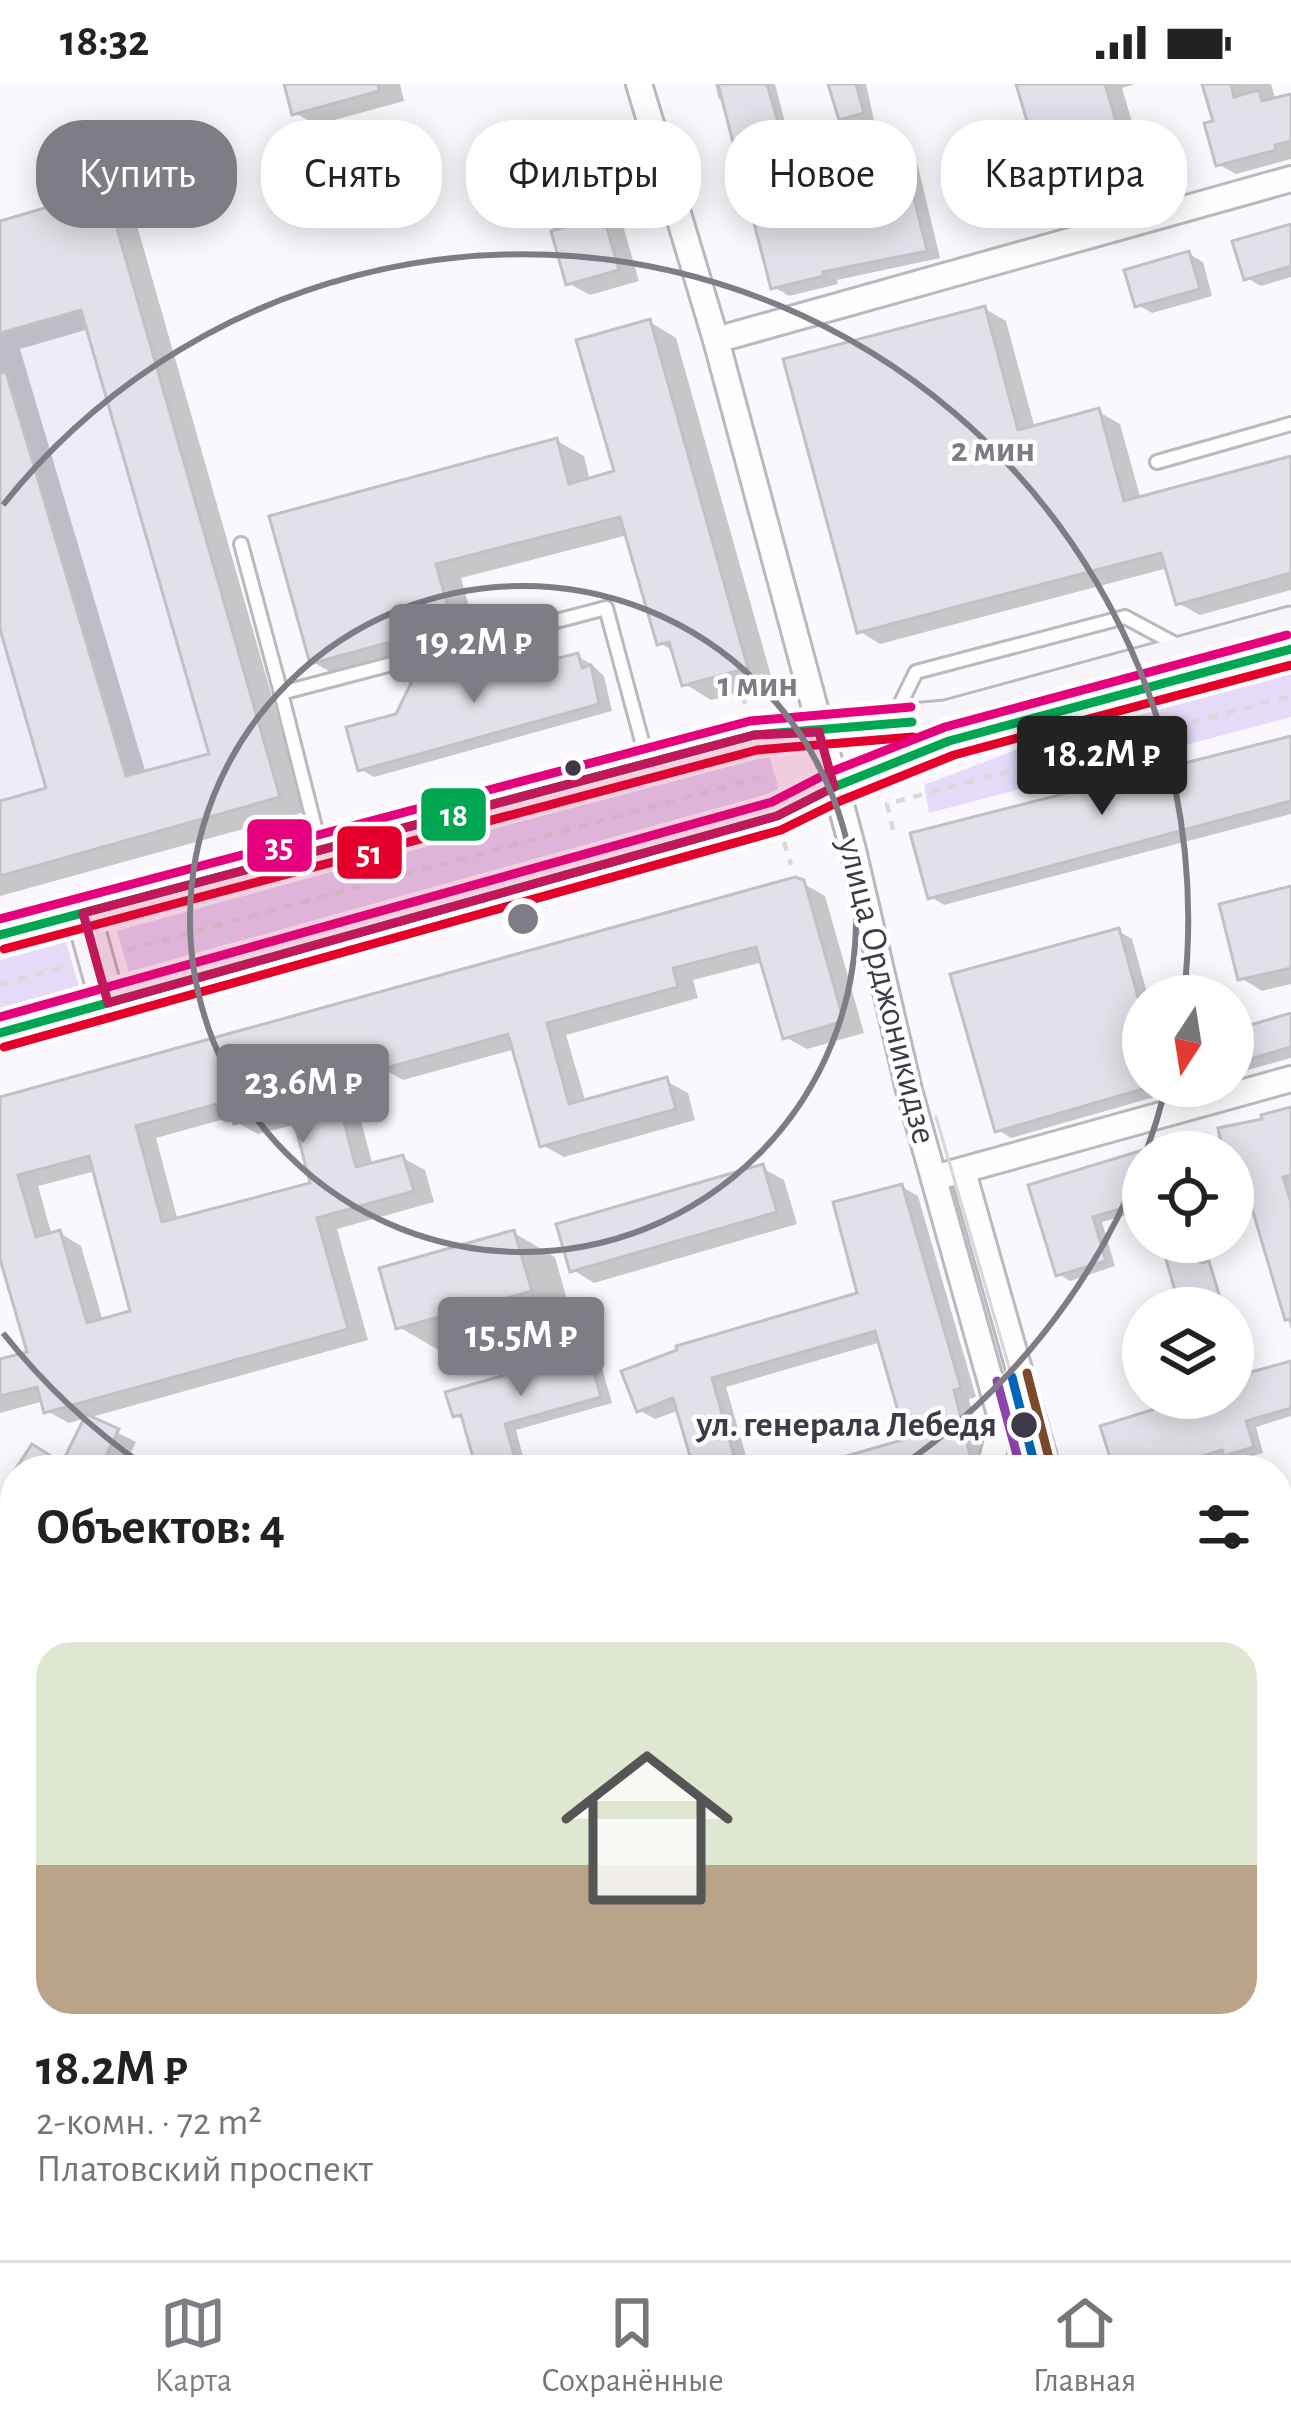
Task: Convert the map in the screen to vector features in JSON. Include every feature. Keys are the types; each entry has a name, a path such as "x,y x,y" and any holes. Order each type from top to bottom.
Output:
{"main road":[{"path":"0,935 754,735 946,718 1291,624"},
{"path":"0,1033 777,816 834,787 949,741 1291,649"},
{"path":"83,913 108,1003"}],"street":[{"name":"улица Орджоникидзе","path":"640,84 716,340 1002,1422 1032,1455"},
{"path":"716,340 1291,178"},
{"path":"934,1178 1291,1079"},
{"name":"улица Орджоникидзе","path":"963,1172 1041,1455"},
{"path":"993,1455 1002,1422"}],"lane":[{"path":"1157,462 1291,424"},
{"path":"241,544 321,849"},
{"path":"281,693 607,608 648,761"},
{"path":"891,724 916,672 1125,617 1187,652"}],"path":[{"path":"893,830 887,804 1291,696"},
{"path":"0,984 765,776 777,816"}],"highlighted area":[{"path":"819,732 834,787 777,816 108,1003 83,913 754,735"}],"shaded area":[{"path":"36,210 36,228 117,228 280,797 0,876 0,221"},
{"path":"1291,671 1291,717 929,813 924,785 1099,718"},
{"path":"768,752 782,800 131,979 117,931"},
{"path":"66,942 80,990 0,1012 0,960"}],"building":[{"path":"284,84 378,84 379,91 292,115"},
{"path":"718,84 767,84 777,120 727,120"},
{"path":"828,84 856,84 864,113 839,120"},
{"path":"1016,84 1105,84 1116,120 1027,120"},
{"path":"1202,84 1231,84 1234,97 1259,90 1262,101 1291,94 1291,141 1275,145 1276,150 1216,166 1204,123 1213,121"},
{"path":"36,210 36,228 117,228 280,797 0,876 0,801 46,788 0,629 0,373 6,372 126,776 209,754 81,310 0,333 0,221"},
{"path":"917,211 927,251 823,272 824,276 771,289 755,228 917,228"},
{"path":"1291,224 1291,266 1244,280 1232,241"},
{"path":"607,228 619,270 566,285 551,231"},
{"path":"1189,251 1200,289 1135,307 1124,270"},
{"path":"985,306 1018,430 1099,408 1124,501 1291,456 1291,573 1176,605 1161,553 857,633 783,359"},
{"path":"650,319 748,668 682,686 669,642 657,645 620,517 436,564 453,625 310,664 269,516 557,438 569,484 614,471 576,340"},
{"path":"524,649 527,666 578,653 582,668 591,665 599,704 358,771 346,727 396,714 413,679"},
{"path":"1291,736 1291,801 928,899 910,833"},
{"path":"795,877 804,880 844,1021 783,1039 756,947 673,968 678,987 547,1023 569,1104 667,1077 676,1109 540,1147 508,1034 379,1070 374,1052 329,1064 356,1167 403,1155 414,1191 317,1218 348,1329 44,1413 37,1387 0,1396 0,1359 27,1352 0,1259 0,1097","holes":["228,1101 234,1124 291,1109 310,1183 162,1222 136,1126","89,1156 130,1311 87,1323 60,1230 36,1237 18,1175"]},
{"path":"1291,886 1291,968 1237,975 1219,904"},
{"path":"1119,928 1132,975 1122,975 1122,1095 995,1132 950,974"},
{"path":"1291,1013 1291,1047 1254,1058 1254,1024"},
{"path":"1291,1107 1291,1175 1283,1177 1291,1202 1291,1319 1285,1320 1254,1215 1254,1131 1218,1128 1262,1119 1261,1115"},
{"path":"1122,1156 1122,1208 1093,1217 1106,1261 1056,1276 1028,1185"},
{"path":"763,1164 777,1212 570,1272 556,1224"},
{"path":"902,1184 961,1388 954,1390 970,1455 850,1455 906,1439 875,1331 712,1378 734,1455 690,1455 673,1398 637,1412 621,1371 677,1350 676,1346 857,1293 833,1202"},
{"path":"514,1230 532,1291 396,1329 379,1268"},
{"path":"1167,1263 1210,1263 1217,1287 1174,1287"},
{"path":"586,1344 601,1397 505,1424 514,1455 472,1455 461,1415 453,1417 445,1392 502,1376 500,1368"},
{"path":"1291,1361 1291,1408 1254,1419 1254,1371"},
{"path":"86,1414 119,1429 106,1455 66,1455"},
{"path":"1122,1419 1253,1419 1246,1421 1254,1447 1227,1455 1222,1450 1205,1455 1109,1455 1100,1426"},
{"path":"32,1444 49,1455 25,1455"}],"tram line":[{"path":"936,1117 1012,1377"},
{"name":"2","path":"1012,1377 1032,1455"},
{"name":"1","path":"997,1381 1017,1455"}],"transit line":[{"name":"35","path":"0,1017 772,802 828,773 945,727 1287,635"},
{"name":"18","path":"0,1033 777,816 834,787 949,741 1291,649"},
{"name":"51","path":"4,1047 781,830 954,755 1291,665"},
{"name":"35","path":"0,919 750,721 911,707"},
{"name":"18","path":"0,935 754,735 912,722"},
{"name":"51","path":"4,949 757,750 913,737"},
{"path":"1027,1373 1048,1455"}],"place":[{"name":"ул. генерала Лебедя","path":"1024,1425"}]}
